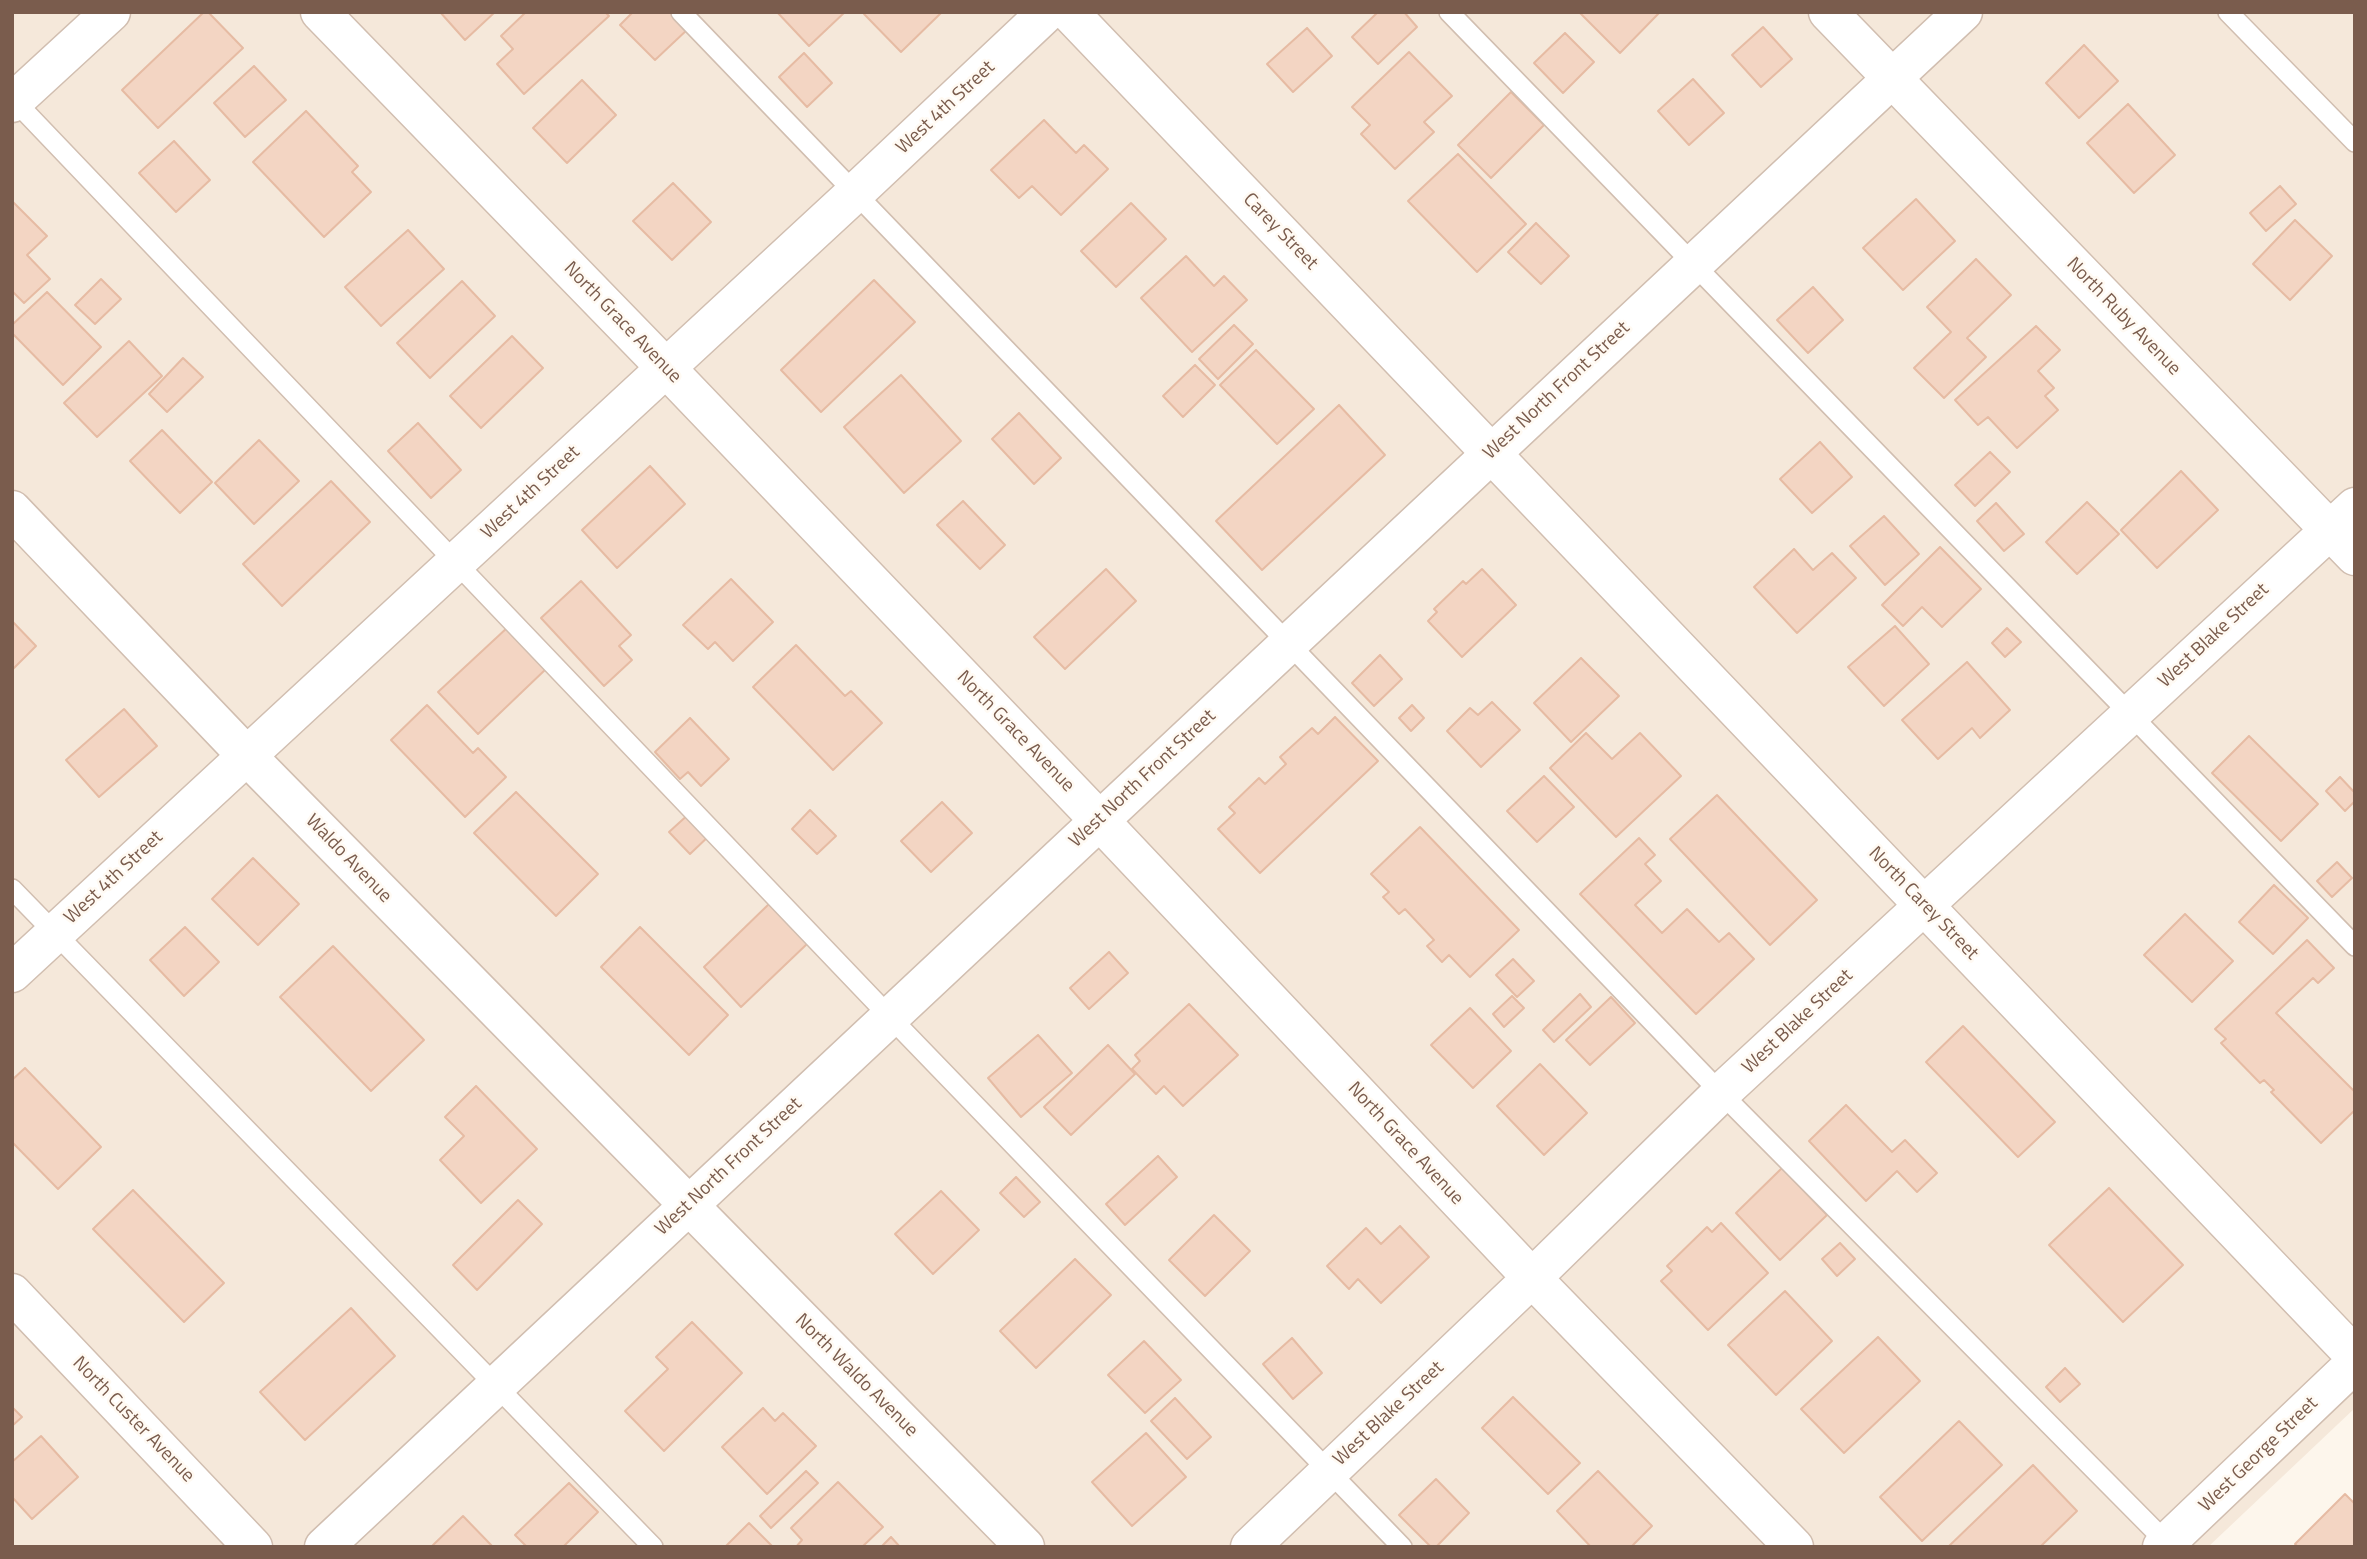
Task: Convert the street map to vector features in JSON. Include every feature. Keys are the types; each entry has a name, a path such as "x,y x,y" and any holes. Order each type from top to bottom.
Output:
{"street":[{"path":"13,101 111,12"},
{"name":"North Grace Avenue","path":"320,12 666,368 1532,1278 1794,1547"},
{"name":"West 4th Street","path":"12,972 855,193 1047,12"},
{"name":"Carey Street","path":"1069,12 1491,453"},
{"name":"North Ruby Avenue","path":"1828,12 2346,531"},
{"name":"West North Front Street","path":"324,1547 1963,12"},
{"name":"North Carey Street","path":"1491,453 2355,1356"},
{"name":"Waldo Avenue","path":"12,510 246,755 688,1205"},
{"name":"West Blake Street","path":"1250,1547 1721,1093 2129,714 2346,531"},
{"name":"North Waldo Avenue","path":"688,1205 1025,1547"},
{"name":"North Custer Avenue","path":"12,1293 253,1547"},
{"name":"West George Street","path":"2166,1545 2355,1363"}],"lane":[{"path":"681,12 1721,1093 2166,1545"},
{"path":"1449,12 2355,946"},
{"path":"2228,12 2355,142"},
{"path":"13,101 889,1016 1402,1547"},
{"path":"12,889 653,1547"}],"shaded area":[{"path":"12,12 2355,12 2355,1408 2208,1547 12,1547"}],"building":[{"path":"204,12 208,12 243,48 158,128 122,90"},
{"path":"440,12 495,12 465,40"},
{"path":"526,12 605,12 609,16 524,94 497,64 513,49 501,36"},
{"path":"633,12 674,12 689,28 655,60 620,25"},
{"path":"777,12 845,12 809,46"},
{"path":"865,12 942,12 901,52"},
{"path":"1378,12 1404,12 1417,27 1378,64 1352,37"},
{"path":"1579,12 1660,12 1620,53"},
{"path":"1763,27 1792,59 1761,87 1732,55"},
{"path":"1307,28 1332,56 1293,92 1267,64"},
{"path":"1565,33 1594,62 1563,93 1534,63"},
{"path":"2084,45 2118,81 2079,118 2046,83"},
{"path":"1409,52 1452,96 1424,122 1434,132 1395,169 1361,134 1370,125 1352,107"},
{"path":"804,53 832,83 807,107 779,77"},
{"path":"254,66 286,100 245,137 214,103"},
{"path":"1693,79 1724,113 1689,145 1658,111"},
{"path":"582,80 616,115 567,163 533,128"},
{"path":"1511,92 1544,125 1491,178 1458,145"},
{"path":"2128,104 2175,155 2134,193 2087,143"},
{"path":"306,111 358,166 352,172 371,192 324,237 253,162"},
{"path":"1044,120 1076,153 1084,145 1108,169 1061,215 1032,186 1019,198 991,170"},
{"path":"174,141 210,180 176,212 139,173"},
{"path":"1458,154 1526,224 1477,272 1408,201"},
{"path":"673,183 711,222 672,260 633,221"},
{"path":"2280,186 2296,204 2266,231 2250,213"},
{"path":"1916,199 1955,241 1903,290 1863,248"},
{"path":"12,201 47,236 27,255 50,279 24,303 12,291"},
{"path":"1131,203 1166,239 1116,287 1081,251"},
{"path":"2295,220 2332,256 2290,300 2253,264"},
{"path":"1536,223 1569,256 1541,284 1508,252"},
{"path":"408,230 444,269 381,326 345,287"},
{"path":"1186,256 1214,286 1224,276 1247,300 1192,352 1141,298"},
{"path":"1976,259 2011,295 1967,338 1986,357 1944,398 1914,368 1951,332 1927,307"},
{"path":"101,279 121,299 95,324 75,305"},
{"path":"874,280 915,322 821,412 781,370"},
{"path":"462,281 495,316 430,378 397,343"},
{"path":"1813,287 1843,320 1808,353 1777,320"},
{"path":"47,292 101,347 63,385 12,333 12,325"},
{"path":"1234,325 1253,344 1218,379 1199,359"},
{"path":"2036,326 2060,350 2038,371 2054,388 2045,396 2058,410 2017,448 1988,417 1978,425 1955,400"},
{"path":"512,336 543,368 481,428 450,396"},
{"path":"129,341 162,376 97,437 64,403"},
{"path":"1256,350 1314,409 1277,444 1220,385"},
{"path":"183,358 203,377 167,412 149,394"},
{"path":"1195,365 1215,385 1183,417 1163,396"},
{"path":"901,375 961,441 904,493 844,427"},
{"path":"1339,405 1385,455 1262,570 1216,521"},
{"path":"1019,413 1061,458 1034,484 992,439"},
{"path":"418,423 461,470 431,498 388,451"},
{"path":"162,430 212,482 180,513 130,461"},
{"path":"259,440 299,481 254,524 215,483"},
{"path":"1820,442 1852,477 1812,513 1780,479"},
{"path":"1990,452 2010,472 1975,506 1955,485"},
{"path":"650,466 685,504 617,568 582,530"},
{"path":"2181,471 2218,510 2157,568 2121,530"},
{"path":"331,481 370,522 282,606 243,564"},
{"path":"963,501 1005,545 980,569 937,525"},
{"path":"2087,502 2119,534 2077,574 2046,542"},
{"path":"1996,503 2024,534 2004,551 1977,521"},
{"path":"1884,516 1919,554 1885,585 1850,546"},
{"path":"1940,547 1981,589 1942,627 1922,607 1903,626 1882,605"},
{"path":"1794,549 1813,570 1832,553 1856,578 1797,633 1754,587"},
{"path":"1106,569 1136,601 1065,669 1034,637"},
{"path":"1482,569 1516,605 1462,657 1428,621 1437,612 1434,609 1463,581 1466,584"},
{"path":"731,579 773,622 733,661 715,642 708,649 683,625"},
{"path":"581,581 631,635 619,646 632,660 604,686 541,618"},
{"path":"12,621 36,646 12,670"},
{"path":"1895,626 1929,664 1884,706 1848,667"},
{"path":"508,627 547,668 478,734 438,692"},
{"path":"2007,628 2021,642 2005,657 1992,643"},
{"path":"796,645 845,696 851,691 882,723 833,770 753,687"},
{"path":"1380,655 1402,679 1374,706 1352,683"},
{"path":"1581,658 1619,696 1571,742 1534,703"},
{"path":"1967,662 2010,710 1980,738 1972,728 1938,759 1902,720"},
{"path":"1492,702 1520,730 1481,767 1447,731 1470,708 1478,715"},
{"path":"427,705 473,753 478,748 506,777 465,817 391,740"},
{"path":"1412,705 1424,718 1411,731 1399,718"},
{"path":"124,709 157,746 99,797 66,760"},
{"path":"1335,717 1378,761 1260,873 1218,829 1235,813 1229,807 1259,778 1265,784 1286,764 1280,757 1312,728 1318,734"},
{"path":"690,718 729,759 701,786 688,772 680,779 655,752"},
{"path":"1586,733 1612,759 1640,733 1681,776 1616,837 1550,768"},
{"path":"2249,736 2318,804 2281,841 2212,773"},
{"path":"1544,776 1574,807 1537,842 1507,811"},
{"path":"2340,777 2355,793 2355,801 2345,811 2326,791"},
{"path":"516,792 598,874 556,916 474,833"},
{"path":"1717,795 1817,900 1770,945 1670,839"},
{"path":"942,802 972,833 931,872 901,841"},
{"path":"810,810 836,836 817,854 792,829"},
{"path":"691,812 711,834 690,854 669,832"},
{"path":"1420,827 1519,930 1470,977 1449,955 1442,962 1427,946 1434,940 1405,909 1399,914 1383,897 1389,892 1371,874"},
{"path":"1639,838 1655,855 1645,864 1661,881 1635,905 1662,933 1687,909 1719,942 1729,933 1754,959 1696,1014 1580,894"},
{"path":"253,858 299,904 258,945 212,899"},
{"path":"2337,862 2352,878 2332,897 2317,881"},
{"path":"2274,885 2308,918 2273,954 2239,922"},
{"path":"770,903 808,943 741,1007 704,967"},
{"path":"2185,914 2233,961 2192,1002 2144,955"},
{"path":"185,927 219,962 184,996 150,960"},
{"path":"640,927 728,1015 689,1055 601,967"},
{"path":"2307,940 2334,968 2318,983 2313,978 2276,1013 2355,1092 2355,1110 2321,1143 2271,1092 2274,1090 2264,1080 2260,1083 2221,1043 2226,1039 2215,1029"},
{"path":"333,946 424,1040 371,1091 280,997"},
{"path":"1109,952 1128,973 1089,1009 1070,988"},
{"path":"1513,959 1534,981 1517,997 1496,975"},
{"path":"1580,994 1591,1007 1554,1042 1543,1030"},
{"path":"1512,996 1524,1008 1504,1027 1493,1014"},
{"path":"1611,997 1635,1023 1590,1065 1566,1040"},
{"path":"1189,1004 1238,1055 1183,1106 1164,1086 1156,1094 1132,1069 1140,1061 1135,1055"},
{"path":"1470,1008 1511,1051 1473,1088 1431,1045"},
{"path":"1963,1026 2055,1122 2018,1157 1926,1062"},
{"path":"1038,1035 1072,1073 1021,1117 988,1078"},
{"path":"1108,1045 1135,1074 1071,1135 1044,1107"},
{"path":"1540,1064 1587,1113 1544,1155 1497,1106"},
{"path":"25,1068 101,1147 58,1189 12,1142 12,1080"},
{"path":"476,1086 537,1149 481,1203 440,1160 464,1136 445,1117"},
{"path":"1846,1105 1892,1152 1905,1140 1937,1173 1917,1192 1897,1171 1866,1201 1809,1141"},
{"path":"1158,1156 1177,1177 1125,1225 1106,1204"},
{"path":"1782,1168 1827,1215 1780,1260 1736,1213"},
{"path":"1016,1177 1040,1202 1024,1217 1000,1193"},
{"path":"2109,1188 2183,1265 2123,1322 2049,1245"},
{"path":"133,1190 224,1283 184,1322 93,1229"},
{"path":"941,1191 979,1230 933,1274 895,1234"},
{"path":"518,1200 542,1224 477,1290 453,1265"},
{"path":"1214,1215 1250,1251 1205,1296 1169,1260"},
{"path":"1721,1223 1768,1273 1708,1330 1661,1281 1672,1271 1667,1266 1707,1227 1712,1232"},
{"path":"1400,1226 1429,1257 1381,1303 1358,1279 1349,1289 1327,1266 1366,1228 1381,1244"},
{"path":"1840,1243 1855,1259 1837,1276 1822,1259"},
{"path":"1075,1259 1111,1295 1036,1368 1000,1331"},
{"path":"1785,1291 1832,1341 1776,1395 1728,1345"},
{"path":"351,1308 395,1356 305,1440 260,1392"},
{"path":"692,1322 742,1373 664,1451 625,1411 668,1369 656,1357"},
{"path":"1878,1337 1920,1381 1844,1453 1801,1409"},
{"path":"1292,1338 1322,1373 1293,1399 1263,1364"},
{"path":"1144,1341 1181,1380 1145,1413 1108,1375"},
{"path":"2065,1368 2080,1384 2060,1402 2046,1387"},
{"path":"1513,1397 1580,1463 1548,1494 1482,1428"},
{"path":"1175,1398 1211,1437 1187,1459 1151,1421"},
{"path":"12,1407 22,1417 12,1426"},
{"path":"763,1408 775,1421 783,1413 816,1446 767,1494 722,1447"},
{"path":"1959,1421 2002,1465 1922,1541 1880,1497"},
{"path":"1146,1433 1186,1477 1132,1526 1092,1482"},
{"path":"41,1436 78,1477 32,1519 12,1497 12,1462"},
{"path":"2033,1465 2077,1511 2040,1547 1948,1547"},
{"path":"806,1471 818,1483 771,1528 760,1516"},
{"path":"1598,1471 1652,1526 1631,1547 1591,1547 1557,1511"},
{"path":"1436,1479 1469,1513 1436,1547 1431,1547 1399,1515"},
{"path":"838,1482 883,1527 862,1547 796,1547 802,1540 791,1528"},
{"path":"569,1483 598,1512 563,1547 527,1547 515,1535"},
{"path":"2345,1494 2355,1504 2355,1547 2298,1547 2295,1544"},
{"path":"463,1516 493,1547 431,1547"},
{"path":"749,1523 773,1547 725,1547"},
{"path":"891,1537 900,1547 881,1547"}]}
